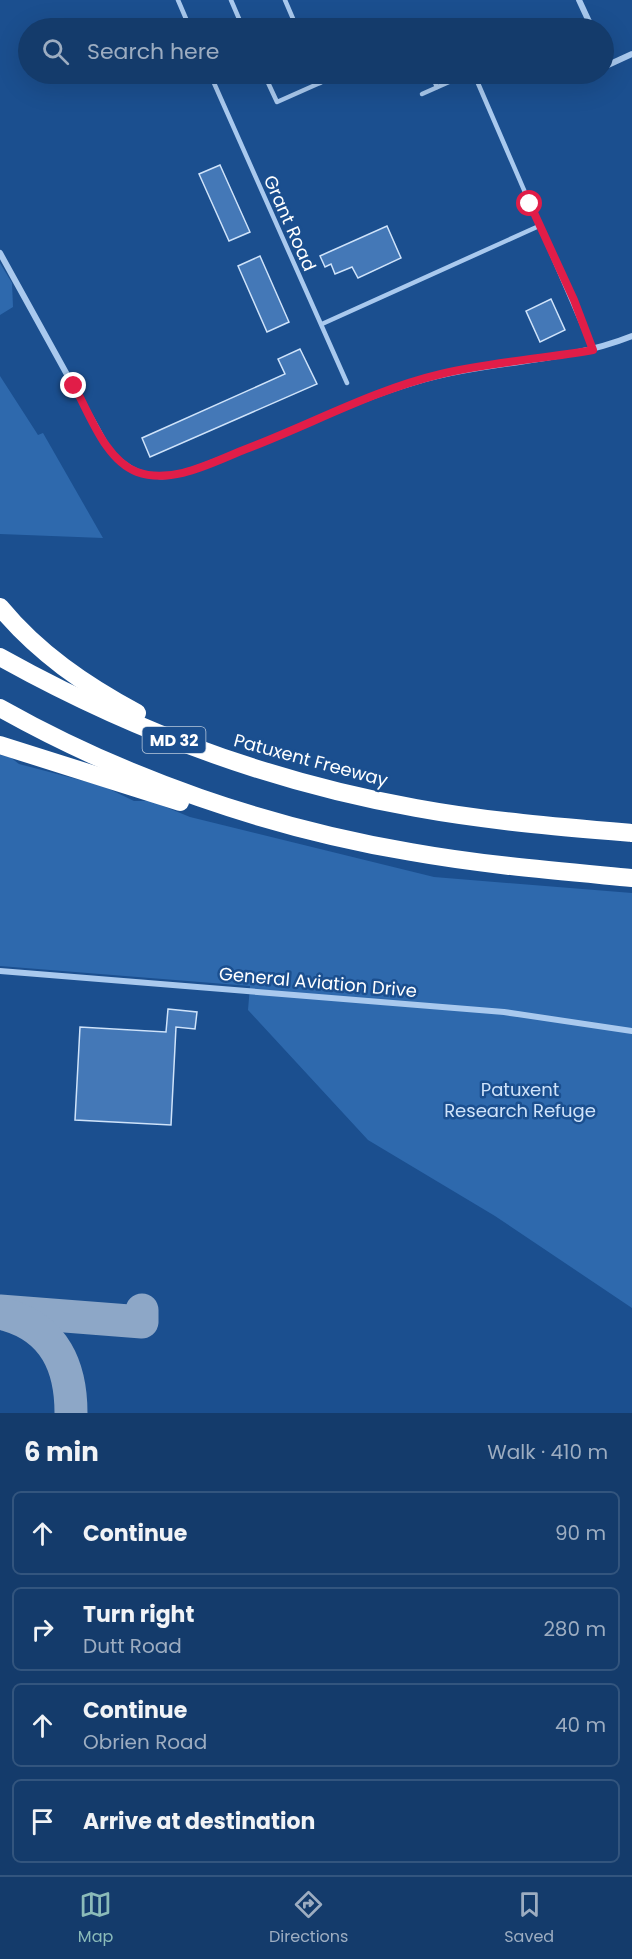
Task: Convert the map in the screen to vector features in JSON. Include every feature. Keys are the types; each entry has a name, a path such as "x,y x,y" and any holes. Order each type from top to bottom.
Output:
{"highway":[{"path":"0,607 18,629 74,676 148,719 358,796"},
{"name":"Patuxent Freeway","path":"0,657 90,704 166,737 265,771 358,796 479,818 632,833"},
{"name":"MD 32","path":"0,708 72,745 196,796 348,839 475,862 632,878"},
{"path":"0,745 192,806 277,826 348,839"}],"street":[{"path":"579,0 587,18"},
{"path":"614,62 632,54"},
{"path":"0,253 108,447 126,467 150,476 172,475 267,442 365,400 421,380 470,369 593,350 632,336"},
{"name":"General Aviation Drive","path":"0,971 504,1012 632,1031"}],"lane":[{"path":"178,0 186,18"},
{"path":"231,0 239,18"},
{"path":"285,0 293,18"},
{"name":"Grant Road","path":"214,84 347,383"},
{"path":"269,84 277,102 318,84"},
{"path":"422,94 444,84"},
{"path":"478,84 539,226 574,300 593,350"},
{"path":"322,324 539,226"}],"green space":[{"path":"0,263 12,283 13,307 0,315"},
{"path":"0,376 38,435 43,433 103,538 0,534"},
{"name":"Patuxent Research Refuge","path":"0,755 10,757 19,764 103,786 134,801 151,801 190,817 434,877 632,893 632,1308 495,1216 368,1140 248,1010 250,986 0,966"}],"building":[{"path":"220,165 250,232 229,241 199,174"},
{"path":"387,226 401,258 358,278 352,267 335,274 331,264 325,267 320,256"},
{"path":"260,256 289,322 267,332 238,266"},
{"path":"551,299 565,330 540,342 526,311"},
{"path":"300,349 317,384 150,457 142,438 285,374 278,359"},
{"path":"168,1009 197,1012 195,1029 176,1027 171,1125 75,1120 80,1027 166,1032"}],"taxiway":[{"path":"0,1311 142,1322 142,1310"},
{"path":"7,1315 24,1321 37,1330 57,1352 68,1380 71,1413"}],"route":[{"path":"74,386 116,458 126,467 137,472 150,476 162,476 213,462 299,429 365,400 440,374 593,350 574,300 530,204"}]}
